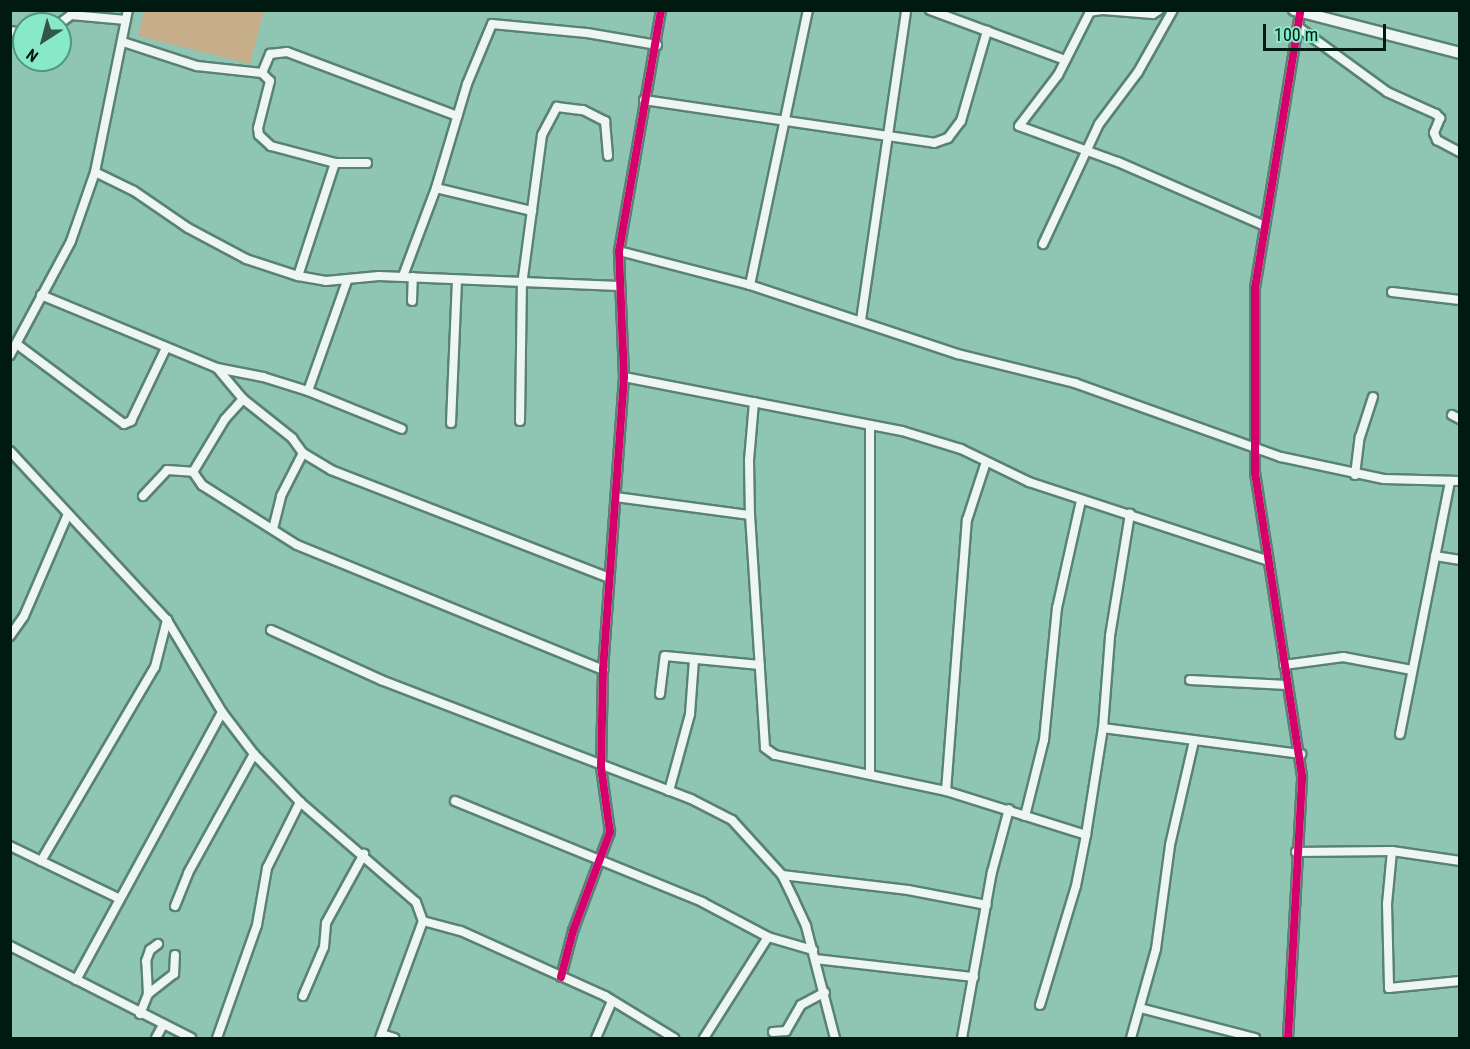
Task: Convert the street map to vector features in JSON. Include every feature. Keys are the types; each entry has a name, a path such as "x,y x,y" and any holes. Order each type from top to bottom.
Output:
{"street":[{"path":"10,355 18,345 70,241 95,172 128,10"},
{"path":"561,977 573,931 601,860 610,814 601,767 603,670 624,377 619,251 644,100 657,45 661,10"},
{"path":"750,285 808,10"},
{"path":"861,320 906,10"},
{"path":"930,10 1065,60"},
{"path":"1159,10 1141,14 1103,10 1090,12 1065,60 1019,126 1060,144 1087,150 1265,226"},
{"path":"1043,244 1099,124 1138,72 1173,10"},
{"path":"1288,1038 1296,852 1301,809 1301,754 1266,560 1255,474 1255,288 1298,27 1297,11 1460,53"},
{"path":"72,15 126,20"},
{"path":"403,276 436,188 457,117 492,24 587,33 657,45"},
{"path":"1298,27 1387,92 1436,114 1440,118 1434,133 1437,140 1460,152"},
{"path":"644,100 934,142 955,132 965,109 987,31"},
{"path":"123,42 197,66 262,73 270,81 259,135 271,146 335,163 367,162"},
{"path":"262,73 270,54 287,52 457,117"},
{"path":"520,421 522,285 542,135 557,107 583,110 605,121 608,156"},
{"path":"298,276 335,163"},
{"path":"95,172 134,191 188,228 246,259 298,276 347,281 403,276 522,285 619,286"},
{"path":"436,188 532,212"},
{"path":"619,251 750,285 958,354 1075,383 1256,449 1355,475 1460,481"},
{"path":"412,301 413,277"},
{"path":"308,391 347,281"},
{"path":"451,423 457,281"},
{"path":"1392,292 1460,300"},
{"path":"41,295 218,368 263,376 308,391 402,429"},
{"path":"18,345 124,424 136,412 166,348"},
{"path":"218,368 243,399 292,438 303,453 380,492 441,511 609,578"},
{"path":"624,377 870,425 961,449 986,462 1081,501 1130,514 1266,560"},
{"path":"1355,475 1360,436 1373,397"},
{"path":"193,472 221,426 243,399"},
{"path":"754,402 749,460 750,515 765,748 775,754 946,791 1086,835"},
{"path":"870,425 870,774"},
{"path":"10,451 167,620 222,712 254,754 300,802 364,854 416,903 423,921 381,1036 394,1038"},
{"path":"273,529 281,496 303,453"},
{"path":"946,791 967,520 986,462"},
{"path":"143,496 167,470 193,472"},
{"path":"193,472 202,485 297,545 603,670"},
{"path":"1400,734 1450,481"},
{"path":"616,496 750,515"},
{"path":"1025,816 1044,740 1058,608 1081,501"},
{"path":"10,636 24,616 68,514"},
{"path":"1040,1005 1076,886 1086,835 1103,728 1110,636 1130,514"},
{"path":"1435,556 1460,560"},
{"path":"42,861 155,667 167,620"},
{"path":"271,630 381,680 601,767 669,791 732,820 782,875 806,926 825,992 835,1038"},
{"path":"660,694 665,656 760,665"},
{"path":"1284,665 1343,657 1412,670"},
{"path":"669,791 690,714 694,659"},
{"path":"1190,680 1287,685"},
{"path":"76,980 222,712"},
{"path":"1103,728 1301,754"},
{"path":"1131,1038 1156,949 1170,845 1194,741"},
{"path":"175,906 188,873 254,754"},
{"path":"456,801 702,902 768,937 814,955 974,977"},
{"path":"216,1038 256,926 267,868 300,802"},
{"path":"962,1038 987,905 1009,809"},
{"path":"10,846 120,900"},
{"path":"1296,852 1392,851 1460,861"},
{"path":"1392,851 1387,904 1389,988 1460,981"},
{"path":"303,996 324,947 327,923 364,854"},
{"path":"782,875 908,890 987,905"},
{"path":"423,921 460,931 561,977 612,1001 674,1038"},
{"path":"704,1038 768,937"},
{"path":"140,1014 148,994 146,961 150,950 158,944"},
{"path":"10,946 191,1038"},
{"path":"148,994 174,974 175,955"},
{"path":"773,1032 786,1031 801,1005 825,992"},
{"path":"596,1038 612,1001"},
{"path":"1140,1008 1255,1038"},
{"path":"156,1038 163,1025"}],"shaded area":[{"path":"144,10 264,11 250,64 138,36"}],"cycle path":[{"path":"561,977 573,931 610,832 601,767 603,670 624,377 619,251 661,10"},
{"path":"1288,1038 1302,776 1255,474 1255,288 1300,13"}]}
